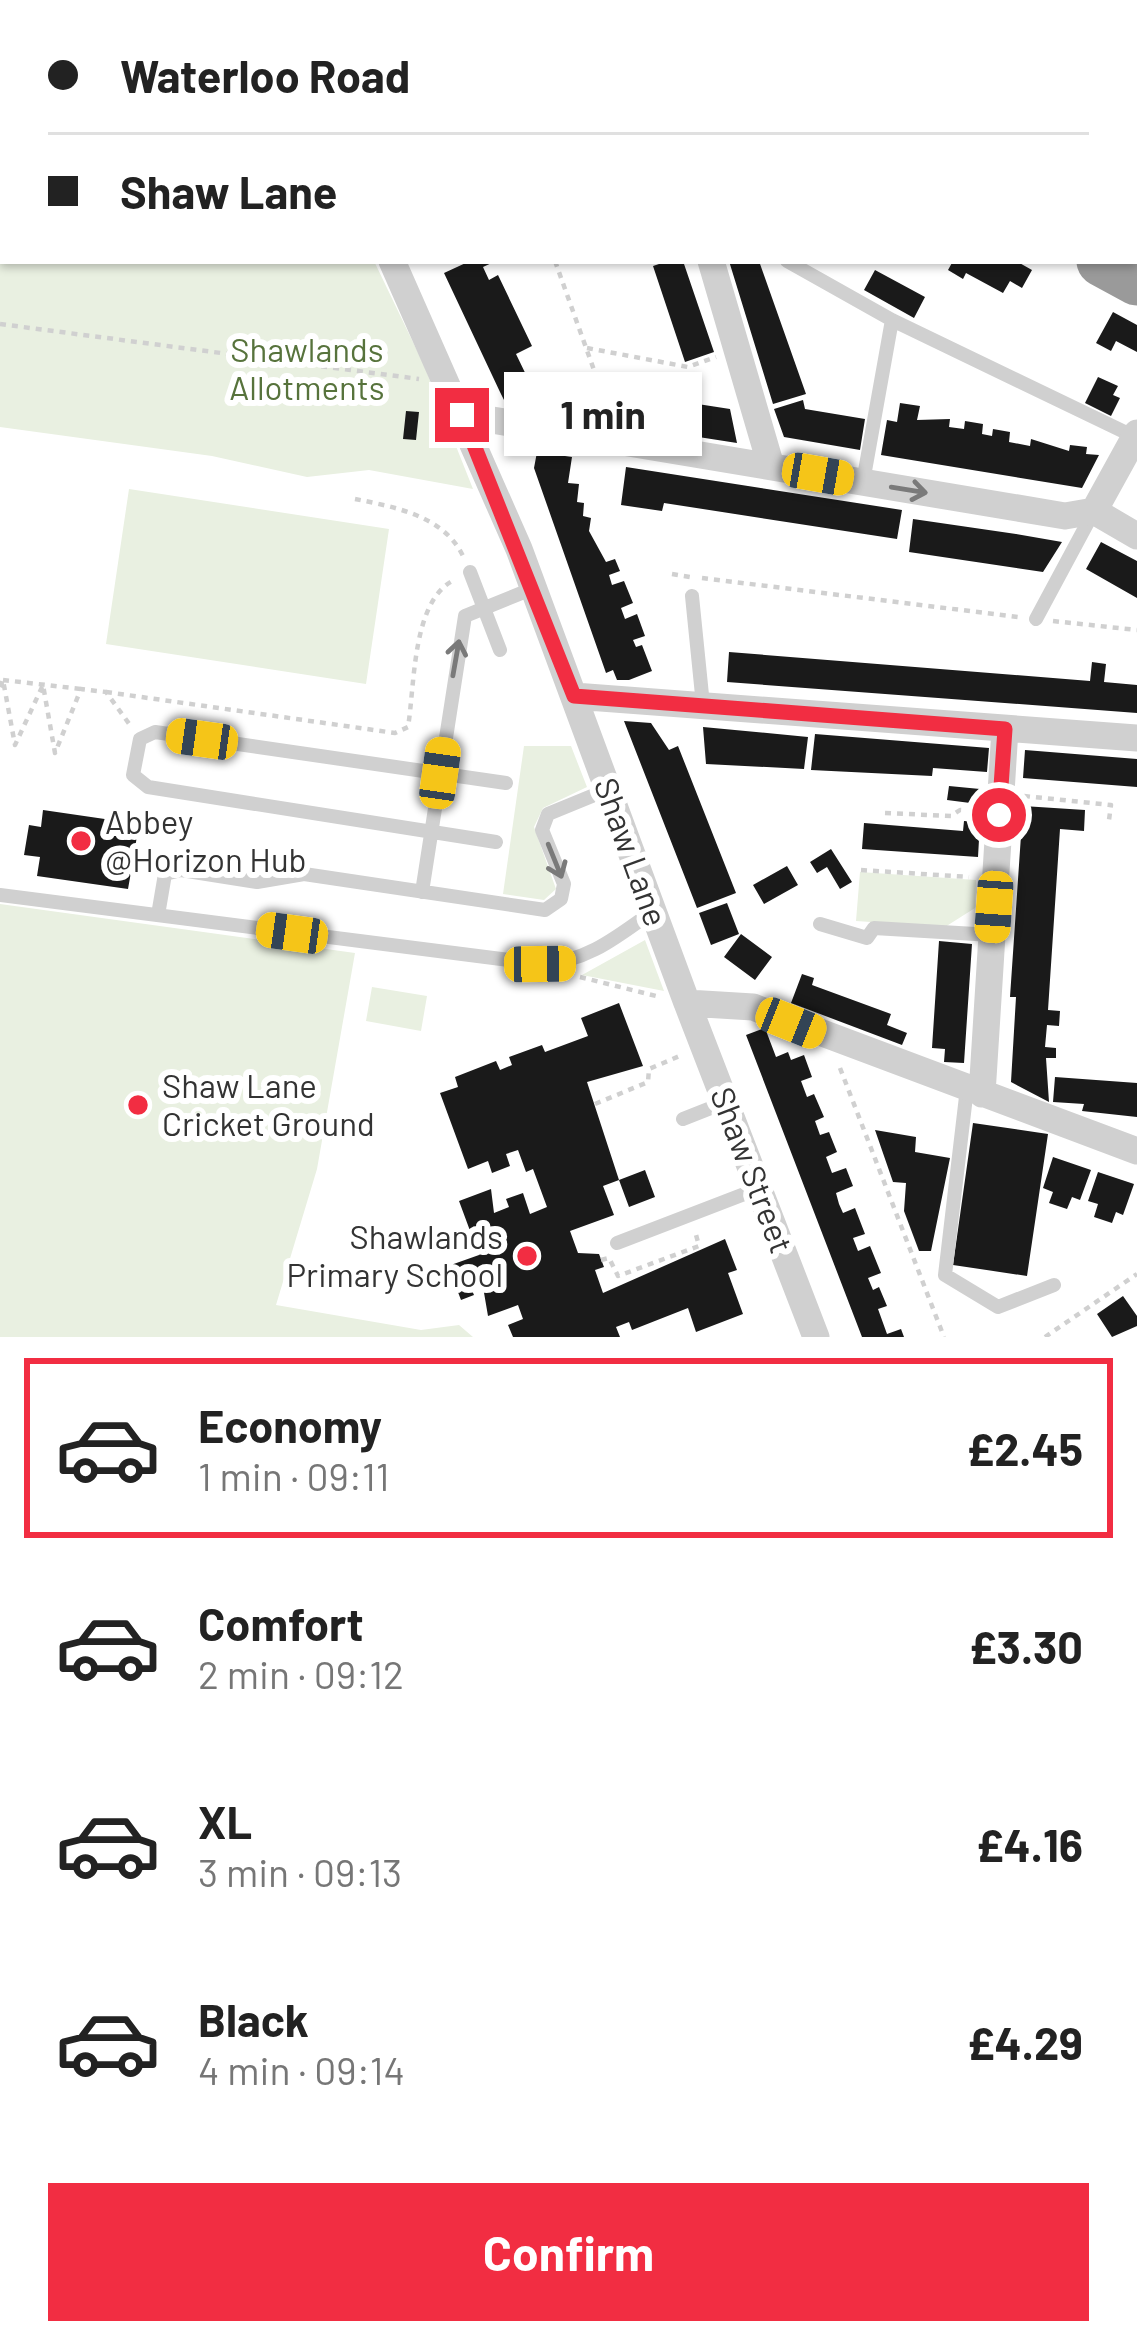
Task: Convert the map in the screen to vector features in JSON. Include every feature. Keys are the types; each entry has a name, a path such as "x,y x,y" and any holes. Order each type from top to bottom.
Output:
{"highway":[{"path":"1108,264 1137,280"}],"street":[{"name":"Shaw Lane","path":"393,264 534,588 687,1003"},
{"path":"712,264 772,466"},
{"path":"462,415 1065,516 1094,511 1137,536"},
{"path":"1094,511 1136,435"},
{"path":"574,696 1137,738"},
{"path":"974,1091 992,935 1005,729"},
{"path":"687,1003 753,1007 1137,1151"},
{"name":"Shaw Street","path":"687,1003 816,1337"}],"lane":[{"path":"793,264 892,320 1136,435"},
{"path":"863,482 892,320"},
{"path":"1036,619 1094,511"},
{"path":"470,572 500,650"},
{"path":"422,892 465,616 534,588"},
{"path":"692,596 704,705"},
{"path":"496,842 148,787 133,775 140,739 155,732 506,783"},
{"path":"158,915 165,874 181,870 257,882 304,874 544,910 561,899 564,884 542,830 548,814 609,789"},
{"path":"0,895 540,964 566,964 592,953 652,911"},
{"path":"820,924 867,938 874,928 992,935"},
{"path":"974,1091 954,1132 945,1275 998,1307 1054,1285"},
{"path":"683,1119 726,1102"},
{"path":"617,1244 760,1188"}],"path":[{"path":"556,264 619,440"},
{"path":"0,325 448,383"},
{"path":"587,348 688,367 737,351"},
{"path":"43,685 15,745 2,684 43,685 106,692 395,733 408,727 427,609 437,588 470,572 455,539 420,515 355,499"},
{"path":"672,574 1137,630"},
{"path":"43,685 55,753 81,689"},
{"path":"106,692 140,739"},
{"path":"885,812 951,816 960,810 1000,804 1111,805 1109,820"},
{"path":"861,870 995,879"},
{"path":"540,964 687,1003"},
{"path":"829,1038 944,1337"},
{"path":"595,1104 648,1082 650,1069 704,1045"},
{"path":"601,1260 609,1258 618,1276 699,1246 694,1230 711,1222"},
{"path":"1045,1337 1137,1274"}],"green space":[{"name":"Shawlands Allotments","path":"0,264 375,264 423,363 473,489 369,470 307,477 212,456 0,427"},
{"path":"129,489 389,529 366,684 106,644"},
{"path":"524,746 571,746 587,787 543,808 534,827 556,889 544,900 503,894"},
{"path":"860,872 976,880 975,908 945,927 856,921"},
{"name":"Shaw Lane Cricket Ground","path":"0,904 355,953 317,1169 276,1305 421,1330 459,1325 473,1337 0,1337"},
{"path":"645,940 664,991 582,975"},
{"path":"372,987 427,996 421,1031 366,1021"}],"building":[{"path":"464,264 490,264 483,267 489,280 498,275 532,346 516,354 544,412 507,406 444,273"},
{"path":"684,264 714,352 685,362 653,266"},
{"path":"730,264 760,264 806,394 773,404"},
{"path":"951,264 1021,264 1032,270 1022,288 1010,281 1003,293 966,273 963,279 948,270"},
{"path":"875,270 925,297 914,318 864,290"},
{"path":"1113,312 1137,325 1137,352 1116,341 1111,351 1096,343"},
{"path":"1098,377 1118,386 1113,395 1120,398 1111,416 1085,403"},
{"path":"565,386 598,390 594,418 562,414"},
{"path":"620,392 730,409 737,443 615,424"},
{"path":"803,400 805,409 865,419 860,450 784,437 774,409"},
{"path":"900,403 920,406 917,420 950,419 949,427 964,429 965,421 983,424 982,434 992,436 993,429 1010,432 1009,442 1030,446 1031,439 1069,451 1070,445 1087,447 1086,454 1099,455 1082,488 881,455 887,420 897,422"},
{"path":"406,411 419,412 416,440 403,439"},
{"path":"537,452 572,457 568,483 579,484 577,502 584,503 583,516 591,518 589,531 606,562 615,559 620,571 609,575 612,585 624,581 633,603 621,608 625,619 637,614 645,636 633,640 636,647 642,645 652,671 629,680 617,680 613,670 606,673 534,468"},
{"path":"626,467 902,510 897,539 664,503 662,511 621,505"},
{"path":"913,519 1062,542 1043,572 909,552"},
{"path":"1101,542 1137,561 1137,598 1086,569"},
{"path":"729,652 1090,681 1092,662 1106,664 1104,682 1137,685 1137,713 727,682"},
{"path":"624,721 651,723 669,750 678,746 736,893 697,908"},
{"path":"703,727 808,737 804,769 706,764"},
{"path":"815,734 989,748 987,772 933,768 932,776 811,770"},
{"path":"1025,750 1137,759 1137,787 1023,778"},
{"path":"949,786 980,789 978,804 947,800"},
{"path":"1023,806 1085,810 1084,831 1060,829 1048,1010 1060,1011 1059,1026 1047,1025 1045,1047 1056,1048 1056,1058 1046,1058 1049,1102 1011,1082 1016,997 1010,997"},
{"name":"Abbey @Horizon Hub","path":"43,810 139,824 134,854 143,856 141,873 131,872 128,889 37,876 40,857 24,855 29,825 41,827"},
{"path":"964,821 980,822 978,857 862,849 864,823 963,831"},
{"path":"831,849 852,882 840,889 827,867 817,873 810,862"},
{"path":"787,866 798,885 764,904 753,885"},
{"path":"727,903 739,934 711,945 699,913"},
{"path":"741,934 772,957 755,980 724,957"},
{"path":"939,941 972,944 964,1063 944,1062 945,1049 932,1048"},
{"path":"802,974 814,978 812,985 891,1014 887,1025 907,1033 902,1045 791,1003"},
{"path":"619,1003 643,1066 587,1082 619,1180 603,1186 614,1215 570,1231 578,1253 599,1254 604,1267 595,1270 603,1293 725,1239 737,1270 728,1273 743,1314 696,1332 688,1308 632,1330 629,1322 616,1327 620,1337 513,1337 508,1325 523,1319 518,1305 488,1316 482,1281 470,1286 474,1295 461,1300 448,1266 479,1255 459,1201 491,1189 494,1213 509,1207 506,1199 523,1193 530,1214 547,1207 533,1169 526,1172 518,1150 506,1154 510,1166 492,1173 488,1161 468,1169 440,1093 458,1087 455,1077 496,1061 500,1070 512,1065 509,1057 542,1045 545,1052 588,1036 581,1018"},
{"path":"765,1028 776,1057 788,1052 791,1060 804,1055 812,1077 801,1081 807,1097 814,1094 824,1117 815,1121 820,1135 829,1132 837,1152 826,1157 832,1173 846,1168 853,1186 836,1193 839,1204 843,1213 855,1208 865,1234 853,1238 858,1251 870,1246 881,1273 868,1278 873,1290 879,1287 887,1306 878,1309 887,1334 901,1329 904,1337 862,1337 746,1035"},
{"path":"1055,1077 1137,1083 1137,1117 1082,1111 1084,1104 1053,1102"},
{"path":"973,1123 1048,1134 1027,1276 953,1265"},
{"path":"875,1130 916,1137 915,1152 950,1158 931,1251 919,1251 904,1211 906,1183 893,1182"},
{"path":"1053,1157 1091,1170 1080,1200 1072,1197 1067,1209 1049,1203 1053,1192 1043,1188"},
{"path":"645,1170 655,1197 629,1207 619,1180"},
{"path":"1098,1172 1134,1184 1123,1215 1116,1212 1112,1223 1094,1217 1098,1204 1088,1201"},
{"path":"1123,1296 1137,1316 1137,1326 1112,1337 1097,1314"}],"place":[{"name":"Abbey @Horizon Hub","path":"81,841"},
{"name":"Shaw Lane Cricket Ground","path":"138,1105"},
{"name":"Shawlands Primary School","path":"527,1256"}],"route":[{"path":"462,415 574,696 1005,729 999,815"}]}
